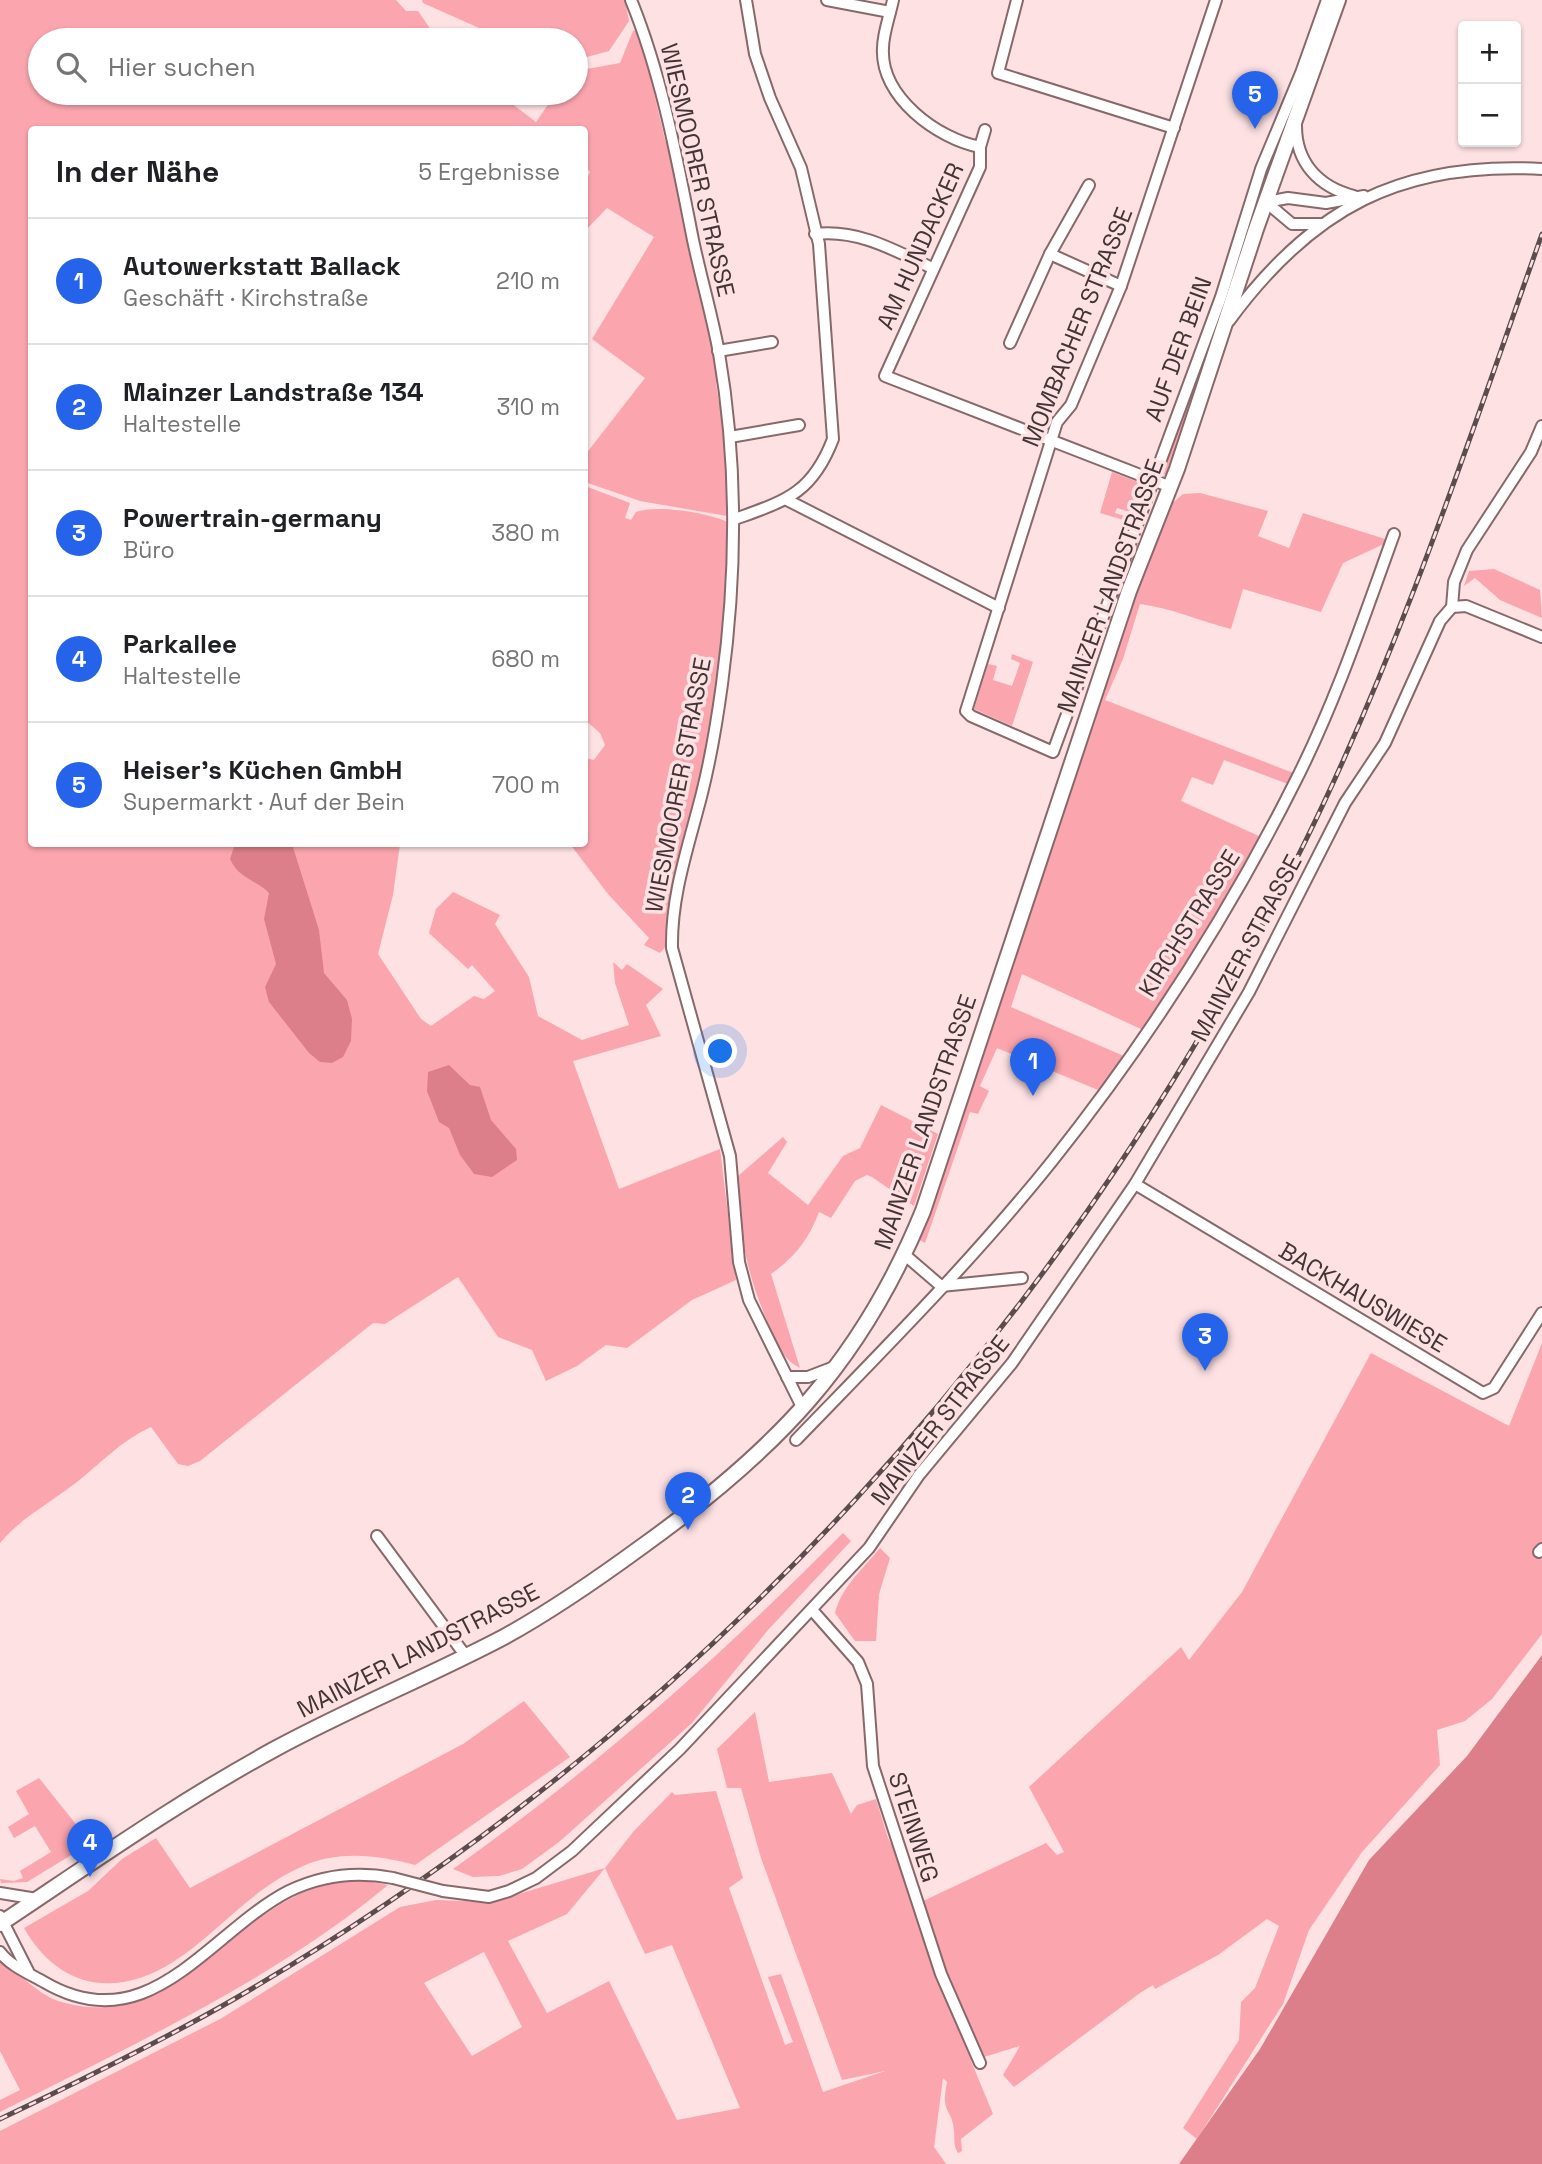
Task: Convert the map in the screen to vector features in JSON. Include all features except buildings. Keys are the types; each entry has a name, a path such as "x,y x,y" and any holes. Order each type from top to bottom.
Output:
{"main road":[{"name":"MAINZER LANDSTRASSE","path":"1,1921 164,1814 246,1765 323,1724 465,1656 550,1610 680,1520 757,1456 803,1409 840,1364 882,1299 905,1255 923,1211 1129,592 1171,487 1221,332 1338,0"}],"street":[{"name":"WIESMOORER STRASSE","path":"631,0 655,74 718,351 730,437 735,519 732,590 718,717 672,915 672,948 677,974 730,1156 733,1217 746,1287 803,1409"},
{"path":"735,519 787,500 815,474 833,439 819,244 801,168 769,98 755,54 746,0"},
{"path":"827,0 890,12"},
{"path":"893,0 882,50 886,68 896,89 912,112 938,132 980,147"},
{"path":"1017,0 998,73 1174,128"},
{"name":"MOMBACHER STRASSE","path":"966,710 1058,422 1071,405 1121,286 1216,0"},
{"name":"AUF DER BEIN","path":"966,710 971,716 1053,752 1221,297 1261,169 1301,73 1327,0"},
{"path":"1296,120 1298,145 1312,173 1326,186 1357,197"},
{"name":"AM HUNDACKER","path":"985,130 980,147 980,167 885,376 1051,442"},
{"path":"1266,202 1288,198 1326,203 1370,195 1430,176 1494,167 1542,169"},
{"path":"1010,343 1050,254 1089,184"},
{"path":"1221,332 1267,272 1323,224 1370,195"},
{"path":"1266,202 1292,224 1323,224"},
{"path":"815,234 832,232 857,235 932,268"},
{"path":"1050,254 1121,286"},
{"path":"718,351 772,342"},
{"path":"730,437 799,425"},
{"name":"MAINZER STRASSE","path":"1,1955 67,1993 98,2000 131,1996 182,1974 267,1905 304,1884 355,1874 393,1878 443,1892 489,1897 536,1878 572,1851 680,1749 813,1611 869,1548 919,1475 1012,1363 1135,1184 1249,992 1345,803 1393,730 1440,621 1452,607 1454,582 1467,550 1531,452 1542,426"},
{"path":"1051,442 1171,487"},
{"path":"1531,452 1542,459"},
{"path":"787,500 999,608"},
{"name":"KIRCHSTRASSE","path":"796,1440 941,1286 1052,1161 1191,966 1296,780 1332,702 1394,534"},
{"path":"1452,607 1466,606 1542,638"},
{"name":"BACKHAUSWIESE","path":"1135,1184 1483,1393 1494,1388 1542,1313"},
{"path":"905,1255 941,1286 1022,1278"},
{"path":"787,1377 808,1377 840,1364"},
{"path":"377,1536 465,1656"},
{"name":"STEINWEG","path":"813,1611 858,1661 867,1684 873,1766 941,1973 980,2063"},
{"path":"0,1893 37,1899"},
{"path":"1,1921 29,1971"}],"shaded area":[{"path":"0,0 396,0 406,11 418,11 430,28 28,28 28,105 514,105 536,122 548,105 588,105 588,69 620,63 633,31 639,28 665,140 674,161 720,382 716,383 719,402 724,406 731,514 727,516 640,501 588,483 588,451 645,378 592,339 654,237 607,208 588,228 588,126 28,126 28,847 400,847 393,895 378,954 421,1019 431,1026 474,996 484,999 495,991 472,965 468,969 429,933 436,909 453,892 500,915 495,924 529,977 538,1016 582,1040 629,1025 615,983 613,962 622,970 627,964 663,989 646,1005 661,1036 573,1061 619,1189 720,1149 736,1280 692,1300 627,1348 606,1345 577,1366 546,1381 532,1350 498,1337 458,1277 385,1324 373,1323 200,1461 188,1466 178,1464 151,1427 121,1445 77,1482 27,1518 0,1543"},
{"path":"422,0 625,0 629,21 609,51 588,57 588,28 479,28 423,3"},
{"path":"1271,148 1270,162 1169,472 1162,476"},
{"path":"1112,472 1138,482 1141,490 1133,513 1117,508 1115,513 1131,518 1130,522 1100,513"},
{"path":"588,487 630,503 625,518 631,520 636,512 670,509 697,513 730,523 724,633 715,715 672,894 666,946 660,953 644,945 649,938 608,894 572,847 588,847 588,759 594,760 605,745 600,733 588,723"},
{"path":"1200,493 1268,511 1258,536 1289,548 1303,513 1385,539 1386,543 1343,563 1321,612 1243,589 1231,629 1163,608 1140,604 1123,659 1105,700 1296,774 1288,784 1224,760 1213,785 1192,777 1181,801 1259,836 1229,897 1143,1030 1022,974 1011,1007 1126,1057 1098,1090 997,1048 980,1086 989,1091 978,1114 970,1112 925,1243 918,1239 1142,574 1169,506 1183,494"},
{"path":"1494,569 1540,590 1542,618 1500,600 1475,578 1464,586 1469,571"},
{"path":"1012,654 1033,662 1012,726 974,709 988,664 997,666 993,680 1012,686 1020,663 1011,659"},
{"path":"234,847 293,847 319,930 324,973 347,1000 352,1019 351,1041 343,1057 332,1063 320,1062 309,1053 269,1002 265,987 276,964 264,919 269,893 238,871 230,859"},
{"path":"449,1065 470,1085 480,1087 491,1120 516,1149 517,1160 492,1177 474,1174 460,1155 449,1128 439,1122 427,1091 428,1072"},
{"path":"881,1105 938,1134 914,1206 867,1175 855,1181 831,1218 819,1212 800,1247 771,1274 800,1368 781,1350 754,1286 743,1235 738,1176 783,1137 787,1142 768,1173 808,1205 843,1156 860,1148"},
{"path":"1542,1343 1542,1544 1536,1552 1542,1560 1542,1634 1492,1699 1465,1721 1437,1730 1440,1765 1362,1852 1309,1930 1283,2004 1197,2139 1183,2128 1239,2040 1241,2002 1255,1988 1279,1926 1267,1919 1218,1955 1155,1989 1153,1985 1140,1993 1014,2087 1003,2075 1020,2046 971,2061 993,2114 961,2139 962,2151 958,2153 945,2100 947,2082 943,2078 934,2147 946,2164 0,2164 0,2131 222,2018 400,1907 436,1900 492,1902 605,1868 633,1832 672,1792 675,1795 716,1791 743,1878 729,1888 785,2045 793,2042 768,1977 781,1974 823,2092 885,2071 842,2080 761,1858 741,1788 727,1788 717,1749 755,1712 769,1782 832,1773 851,1814 857,1805 876,1799 888,1838 921,1902 1046,1843 1057,1855 1064,1852 1029,1787 1181,1647 1189,1660 1242,1592 1371,1353 1509,1426","holes":["605,1868 645,1954 672,1945 740,2108 677,2120 609,1981 547,2013 508,1941 567,1914","484,1952 522,2027 472,2056 424,1983"]},
{"path":"843,1533 851,1541 768,1630 692,1723 559,1842 522,1869 499,1876 473,1877 453,1869 556,1792 655,1710"},
{"path":"880,1548 890,1558 879,1594 876,1641 855,1641 835,1613 848,1586"},
{"path":"1542,1655 1542,2164 1179,2164 1260,2049 1369,1860 1467,1756"},
{"path":"524,1701 570,1757 415,1865 372,1857 343,1856 301,1867 266,1887 173,1962 130,1981 109,1983 71,1975 53,1964 24,1928 88,1891 122,1859 156,1838 190,1888 463,1744"},
{"path":"39,1778 91,1843 27,1882 1,1883 0,1879 14,1881 23,1878 20,1871 51,1852 35,1826 14,1838 8,1827 29,1814 16,1791"},
{"path":"361,1880 388,1885 299,1951 250,1981 150,2036 0,2112 0,2100 20,2090 0,2051 0,1963 58,2001 95,2007 128,2003 159,1991 274,1908 304,1892 325,1885"}],"railway":[{"path":"0,2119 120,2061 236,1998 405,1891 565,1772 715,1641 855,1500 984,1350 1102,1190 1208,1022 1303,846 1338,772 1402,621 1542,234"}],"place":[{"name":"Heiser's Küchen GmbH","path":"1255,129"},
{"name":"Autowerkstatt Ballack","path":"1033,1096"},
{"name":"Powertrain-germany","path":"1205,1371"},
{"name":"Mainzer Landstraße 134","path":"688,1530"},
{"name":"Parkallee","path":"90,1877"}]}
